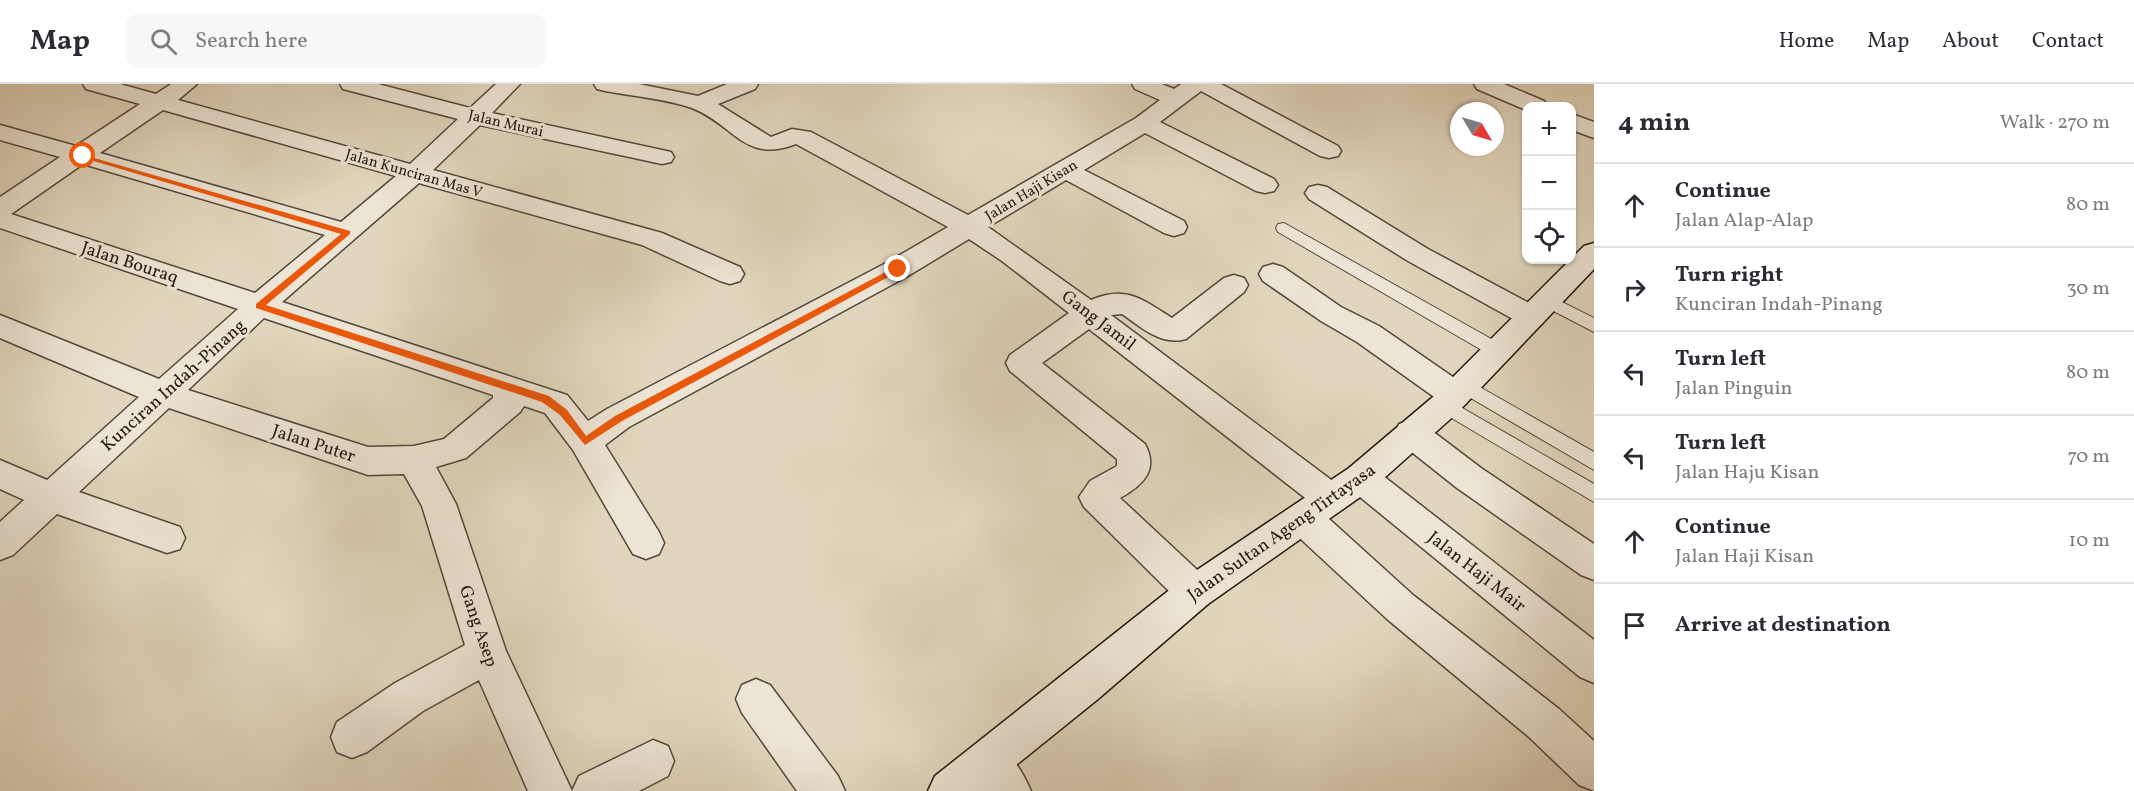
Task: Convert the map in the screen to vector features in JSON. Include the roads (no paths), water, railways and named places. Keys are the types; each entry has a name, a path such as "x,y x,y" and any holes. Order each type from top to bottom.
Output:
{"street":[{"name":"Jalan Kunciran Mas V","path":"94,84 652,239 730,274"},
{"path":"0,208 186,84"},
{"name":"Jalan Murai","path":"351,84 473,116 662,157"},
{"name":"Kunciran Indah-Pinang","path":"0,544 259,306 347,233 509,84"},
{"path":"605,84 700,103 747,84"},
{"path":"1143,84 1174,98"},
{"name":"Jalan Haji Kisan","path":"585,441 618,418 860,289 969,227 1144,123 1174,98 1196,84"},
{"path":"1204,84 1329,151"},
{"path":"1485,84 1526,102"},
{"name":"Gang Jamil","path":"700,103 766,144 774,145 795,135 969,227 1090,313 1317,509 1400,607 1544,723 1594,770"},
{"path":"1504,110 1522,105"},
{"path":"1144,123 1265,185"},
{"path":"1576,124 1594,131"},
{"path":"0,132 347,233"},
{"path":"1065,170 1174,227"},
{"path":"1318,193 1418,255 1540,309"},
{"name":"Jalan Bouraq","path":"0,219 259,306 523,382 556,404 585,441 646,543"},
{"name":"Jalan Sultan Ageng Tirtayasa","path":"950,791 998,777 1195,592 1361,478 1454,395 1487,345 1540,309 1594,252"},
{"path":"1273,273 1331,314 1368,334 1454,395"},
{"path":"1195,592 1096,497 1133,473 1136,464 1132,453 1021,363 1090,313 1112,303 1128,304 1168,330 1175,331 1234,285"},
{"name":"Jalan Puter","path":"0,326 163,394 368,461 414,460 454,449 509,403 523,382"},
{"path":"1411,434 1469,478 1594,564"},
{"name":"Gang Asep","path":"414,460 439,504 487,654 550,791"},
{"path":"0,474 51,497 167,538"},
{"name":"Jalan Haji Mair","path":"1361,478 1594,664"},
{"path":"352,737 409,697 487,654"},
{"path":"756,699 823,791"},
{"path":"594,791 653,760"}],"lane":[{"path":"1284,228 1487,345"},
{"path":"1540,309 1594,326"},
{"path":"1454,395 1594,462"},
{"path":"1454,395 1594,494"}]}
